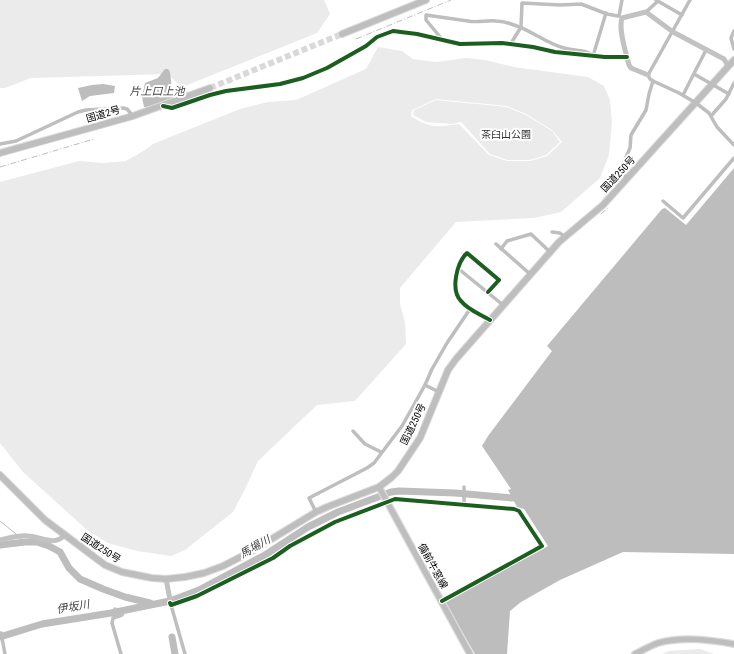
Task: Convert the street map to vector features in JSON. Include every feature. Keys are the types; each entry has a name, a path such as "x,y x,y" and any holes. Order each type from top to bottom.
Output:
{"highway":[{"path":"342,34 426,0"},
{"name":"国道250号","path":"0,475 45,520 64,536 105,565 136,576 166,579 193,576 223,566 252,551 316,512 380,489 398,471 420,438 448,370 456,359 550,252 602,205 628,178 734,60"},
{"name":"国道2号","path":"0,153 133,116 210,88"}],"main road":[{"name":"備前牛窓線","path":"380,489 470,654"},
{"path":"635,654 659,643 678,640 700,640 734,644"}],"street":[{"path":"622,0 620,17 627,57 631,68 648,75 653,81 683,95 696,103 711,116 716,127 734,145"},
{"path":"648,75 690,0"},
{"path":"510,45 521,27 522,3 560,5 581,2 606,13 620,17 646,12 657,1 682,15"},
{"path":"646,12 673,32 724,59 728,66"},
{"path":"593,56 606,13"},
{"path":"442,39 426,20 426,15 457,18 470,22 496,20 521,27 550,43 565,48 589,52 593,56"},
{"path":"163,106 172,108 226,91 280,84 303,78 327,68 366,46 377,37 393,31 406,32 460,44 502,43 533,47 555,52 593,56 627,57"},
{"path":"734,32 731,38 734,49"},
{"path":"683,95 706,50"},
{"path":"694,74 729,94"},
{"path":"628,178 622,173 621,169 630,148 632,135 646,110 653,81"},
{"path":"711,116 718,110 729,94 734,83"},
{"path":"0,144 16,140 78,112 86,110 123,108 127,109 133,116"},
{"path":"663,201 683,218 734,158"},
{"path":"552,232 560,233 565,237"},
{"path":"501,249 507,241 531,234 550,252"},
{"path":"496,244 530,274"},
{"path":"488,292 499,280 467,253 457,269 456,291 461,302 470,309 490,320"},
{"path":"457,269 488,292 502,305"},
{"path":"316,512 309,498 374,463 402,426 447,343 470,309"},
{"path":"425,385 439,392"},
{"path":"353,432 365,444 381,452"},
{"path":"464,487 464,504"},
{"path":"170,604 197,596 273,558 290,546 335,522 387,501 396,499 464,504 514,509 519,511 542,546 442,602"},
{"path":"0,540 18,537 34,537 58,541 64,536"},
{"path":"166,579 170,604 184,654"},
{"path":"121,654 112,623 113,618 122,615 123,613"},
{"path":"1,637 5,654"}],"green space":[{"path":"0,0 324,0 330,14 317,33 182,87 167,74 31,78 5,88 0,88"},
{"path":"378,47 402,51 413,59 436,62 466,58 485,60 514,67 588,77 604,86 610,100 612,122 609,155 600,178 561,212 534,218 456,222 400,288 400,304 405,322 406,344 355,401 317,405 258,461 233,512 185,550 171,556 137,551 108,543 87,530 23,472 0,443 0,182 79,161 103,163 126,161 153,144 240,109 268,102 296,100 366,69","holes":["436,99 507,106 526,114 552,130 562,142 547,156 530,161 507,161 489,155 459,124 434,126 424,123 411,116 412,110"]},
{"name":"茶臼山公園","path":"436,100 507,107 526,115 552,131 560,142 546,155 530,160 507,160 490,154 461,122 453,124 426,122 413,115 414,110"},
{"path":"700,649 714,654 662,654 669,651"}],"water":[{"name":"片上口上池","path":"165,69 168,69 170,72 173,98 144,107 142,97 145,83 158,78"},
{"path":"103,84 115,86 114,93 90,96 82,101 78,88"},
{"path":"734,168 734,554 623,552 560,580 521,602 510,611 507,654 475,654 445,602 548,546 524,509 517,507 508,490 511,489 482,446 552,351 547,346 662,209 665,208 686,225"}],"waterway":[{"name":"馬場川","path":"0,637 42,624 111,613 170,601 199,590 265,555 308,527 338,512 391,492 455,493 512,498"},
{"path":"0,521 16,534"},
{"name":"馬場川","path":"20,538 25,542"},
{"name":"馬場川","path":"0,545 37,542 49,546 60,552 69,568 80,579 125,597 150,603"},
{"path":"172,637 175,654"}],"tunnel":[{"path":"210,88 342,34"}],"railway":[{"path":"356,39 451,0"},
{"path":"0,167 94,139"},
{"path":"601,214 608,208"}],"cycle path":[{"path":"163,106 172,108 226,91 280,84 303,78 327,68 366,46 377,37 393,31 417,34 460,44 502,43 533,47 555,52 605,57 627,57"},
{"path":"488,292 499,280 467,253 460,263 456,276 455,283 458,296 467,307 490,320"},
{"path":"170,603 171,605 197,596 273,558 290,546 335,522 395,499 514,509 519,511 542,546 442,601"}],"water label":[{"name":"伊坂川","path":"73,607"}]}
